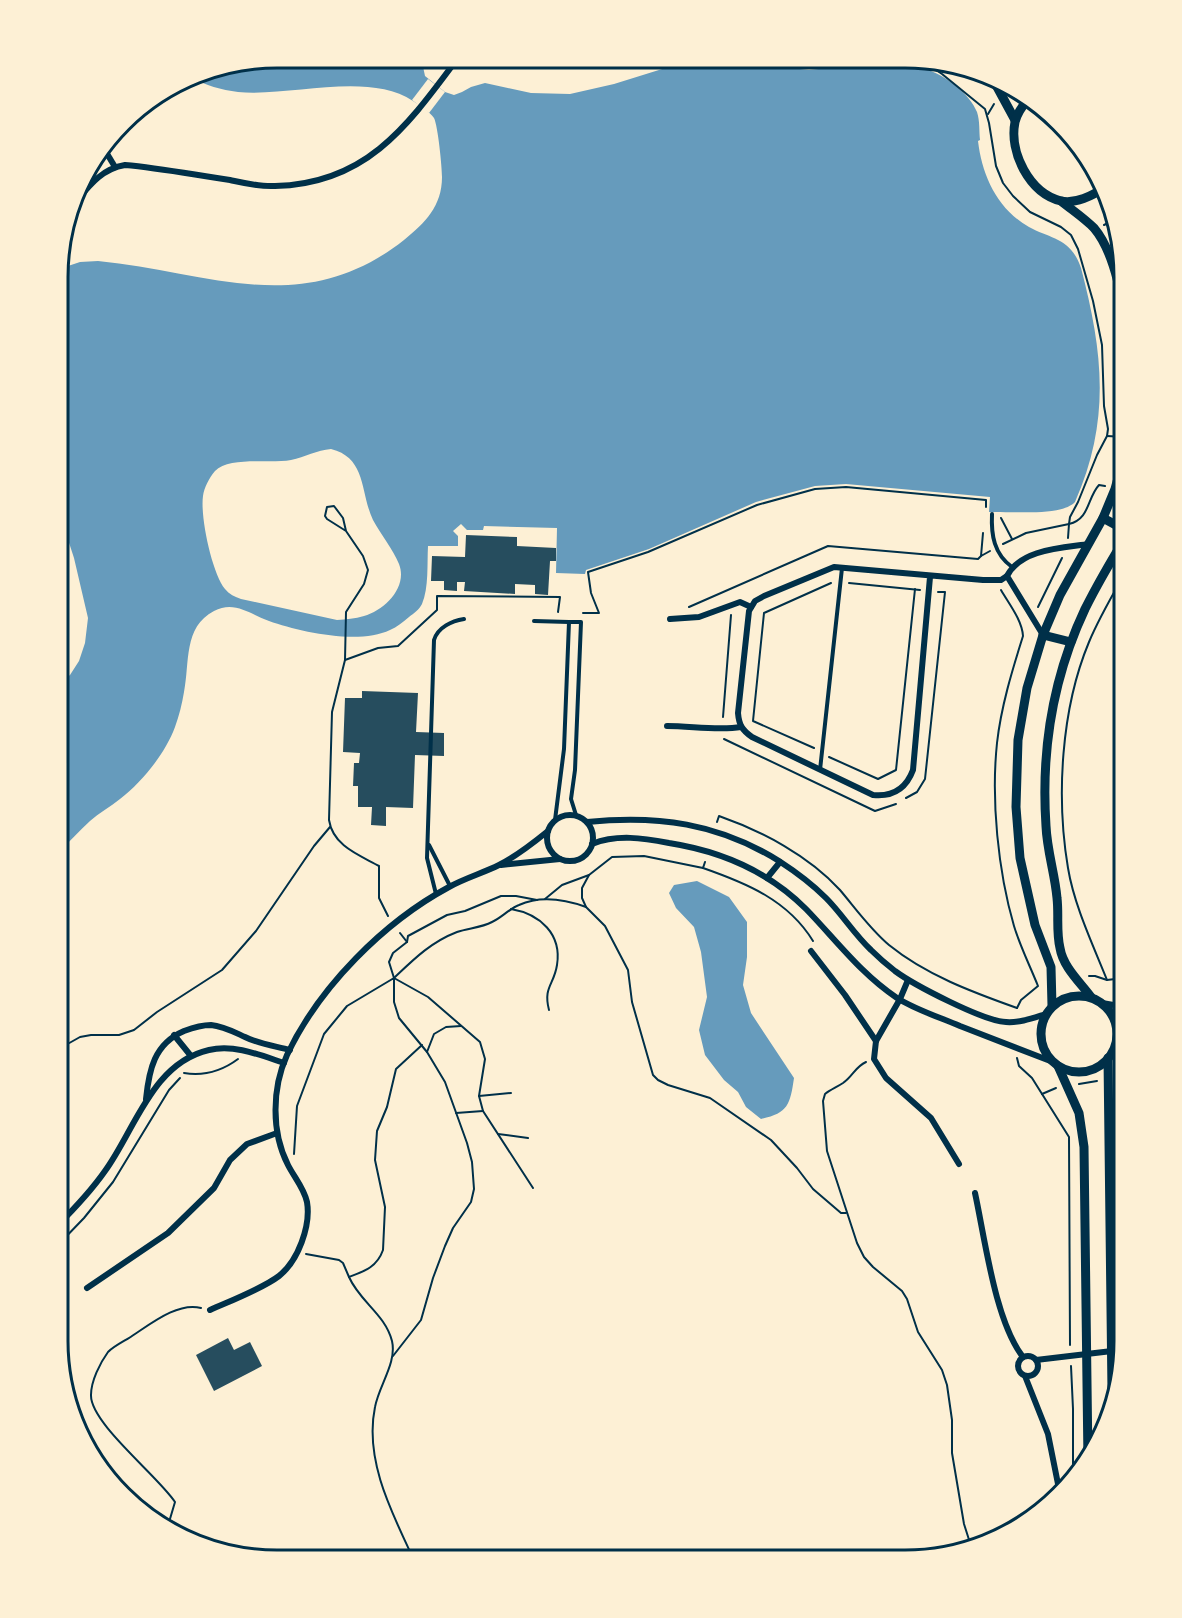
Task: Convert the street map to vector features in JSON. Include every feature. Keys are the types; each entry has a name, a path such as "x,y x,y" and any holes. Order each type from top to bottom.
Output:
{"street":[{"path":"88,186 94,179 115,166 137,166 274,186 315,181 348,170 372,155 395,136 450,68"},
{"path":"999,90 1015,120 1015,139 1022,167 1037,187 1061,201 1094,228 1114,272"},
{"path":"1015,120 1024,105"},
{"path":"108,154 115,166"},
{"path":"1061,201 1088,197 1096,192"},
{"path":"1088,1443 1084,1148 1079,1113 1056,1064 1045,1052 1041,1040 1041,1026 1049,1010 1053,974 1035,925 1025,884 1020,858 1016,807 1018,740 1030,679 1043,635 1060,596 1103,518 1114,491"},
{"path":"1103,518 1114,524"},
{"path":"930,577 914,770 909,781 901,790 886,796 873,795 752,737 741,727 738,713 751,607 755,601 764,596 826,569 842,567 930,577 1001,579 1007,576 1012,567 1031,556 1089,544"},
{"path":"1114,557 1094,591 1071,642 1059,683 1049,731 1044,782 1045,817 1057,898 1060,949 1066,964 1091,997 1110,1011 1114,1023"},
{"path":"1007,576 1043,635 1071,642"},
{"path":"670,619 699,617 740,602 751,607"},
{"path":"667,726 723,729 741,727"},
{"path":"210,1310 277,1278 288,1268 297,1252 304,1232 307,1201 287,1163 277,1133 275,1094 285,1060 319,1003 358,956 393,924 450,886 498,866 520,853 548,831 555,820 562,816 576,815 587,822 593,836 592,844 583,857 568,861 560,859 498,866"},
{"path":"587,822 653,819 714,830 748,843 804,878 896,972 954,1003 999,1022 1017,1022 1049,1010 1070,996 1091,997"},
{"path":"548,831 548,844 560,859"},
{"path":"592,844 609,838 633,838 707,850 738,862 767,878 806,909 867,975 900,999 927,1013 1068,1070 1090,1070 1114,1053"},
{"path":"767,878 780,862"},
{"path":"811,951 845,994 876,1041"},
{"path":"908,980 876,1041 874,1059 886,1078 931,1118 959,1164"},
{"path":"1102,1003 1114,1005"},
{"path":"146,1100 149,1072 156,1054 174,1035 193,1028 211,1025 234,1031 268,1045 290,1050"},
{"path":"174,1035 191,1056"},
{"path":"1112,1368 1110,1055 1114,1046"},
{"path":"68,1216 105,1171 146,1100 162,1080 191,1056 210,1049 245,1050 285,1060"},
{"path":"87,1288 168,1233 214,1188 230,1160 247,1144 277,1133"},
{"path":"975,1193 998,1298 1013,1345 1023,1357"},
{"path":"1036,1360 1112,1351"},
{"path":"1038,1368 1036,1360 1031,1356 1023,1357 1018,1368 1025,1376 1035,1397 1048,1434 1058,1484"},
{"path":"1035,1397 1034,1375 1038,1368 1054,1358"},
{"path":"1025,1376 1034,1375"}],"lane":[{"path":"992,514 992,538 995,547 1005,562 1012,567"},
{"path":"820,770 842,567"},
{"path":"436,894 426,858 434,640 435,635 449,623 464,619"},
{"path":"534,621 581,622 575,770 571,799 576,815"},
{"path":"555,820 564,749 568,622"},
{"path":"428,845 450,886"}],"path":[{"path":"936,70 985,109 996,166 1004,183 1021,205 1071,235 1093,301 1101,345 1107,436 1096,455 1070,517 1066,548 1038,607 1018,619"},
{"path":"1107,436 1114,436"},
{"path":"983,531 981,556 1012,539 1039,529 1069,524 1080,519 1092,502 1096,487 1099,485 1114,489"},
{"path":"578,613 599,613 591,593 588,572 648,552 757,505 815,489 846,487 986,500 985,510"},
{"path":"346,531 327,519 325,516 327,507 334,506 340,511 346,531 363,556 368,570 364,584 346,612 345,618 345,660 332,712 328,787 330,827 339,841 348,849 379,866 380,898 393,924 407,942"},
{"path":"1000,512 1012,539"},
{"path":"734,587 722,738 874,811 890,807 917,792 925,779 945,592 929,591 915,589 834,581 764,613 753,721 878,779 896,770 915,589"},
{"path":"1114,592 1089,644 1074,694 1065,743 1062,803 1068,869 1085,926 1107,980 1114,979"},
{"path":"345,660 378,648 398,646 436,610 437,596 560,597 557,613 568,613"},
{"path":"714,830 719,816 769,838 819,872 838,889 872,929 905,956 938,976 1017,1008"},
{"path":"68,1044 80,1037 119,1035 134,1030 222,970 256,931 314,846 330,827"},
{"path":"703,868 707,850"},
{"path":"545,899 562,885 589,875 612,856 627,855 678,861 752,886 773,900 788,911 809,934 818,947 811,951"},
{"path":"589,875 582,888 582,898 586,907 605,926 628,970 632,1002 653,1075 668,1085 710,1098 771,1140 813,1189 841,1213 846,1214"},
{"path":"409,1550 382,1488 375,1458 372,1430 375,1406 393,1356 421,1320 433,1278 453,1228 468,1208 473,1195 472,1162 445,1082 422,1045 399,1018 394,1002 394,978 389,967 390,957 407,942 408,936 442,918 501,896 537,900"},
{"path":"294,1157 297,1106 324,1034 347,1006 394,978 419,954 439,940 491,923 517,905 545,899 571,902 586,907"},
{"path":"511,909 530,914 543,923 555,938 557,963 546,994 549,1010"},
{"path":"394,978 428,997 476,1037 484,1053 485,1068 479,1096 483,1111 533,1188"},
{"path":"427,1052 434,1034 446,1027 461,1026"},
{"path":"349,1277 372,1267 381,1257 385,1207 375,1160 377,1131 387,1107 396,1069 422,1045"},
{"path":"183,1073 206,1073 222,1069 236,1061 245,1050"},
{"path":"874,1059 857,1066 852,1075 825,1095 823,1101 827,1151 846,1214 864,1257 907,1299 918,1332 942,1370 952,1420 952,1453 964,1524 969,1540"},
{"path":"1042,1094 1066,1085 1089,1083 1110,1076"},
{"path":"479,1096 512,1093"},
{"path":"456,1113 483,1111"},
{"path":"498,1134 528,1138"},
{"path":"297,1252 339,1260 343,1263 354,1287 382,1319 393,1343 393,1356"},
{"path":"169,1520 175,1502 168,1491 116,1439 100,1418 91,1396 96,1374 109,1352 158,1319 191,1305 210,1310"}],"water":[{"path":"263,68 423,68 425,76 445,92 454,95 485,83 531,93 570,94 614,84 665,68 799,68 809,70 905,68 922,69 935,73 957,86 974,105 979,119 980,140 978,141 983,166 1000,201 1018,220 1066,245 1077,258 1081,268 1094,328 1100,386 1099,414 1094,443 1075,502 1059,510 989,512 990,497 846,484 815,486 756,502 649,549 586,570 585,574 556,573 557,528 484,526 483,530 467,530 461,524 453,531 458,536 458,546 428,546 427,583 422,604 415,613 390,630 377,634 346,637 313,633 229,607 214,611 204,618 192,636 180,710 171,737 165,747 152,767 136,784 90,821 68,843 68,677 79,661 85,643 88,618 68,540 68,266 80,262 98,261 255,285 292,285 329,279 366,264 404,240 431,213 441,187 441,165 434,118 413,101 395,92 352,86 259,93 214,87 201,82 236,72","holes":["331,449 351,460 361,478 373,520 399,564 400,581 387,603 372,613 357,618 337,620 241,599 228,592 216,571 203,517 204,493 215,471 221,466 240,462 291,460"]},
{"path":"697,881 729,897 747,922 747,957 743,985 751,1013 794,1078 786,1106 782,1111 770,1117 761,1119 746,1107 738,1092 724,1080 705,1055 699,1030 707,997 701,952 694,927 676,908 669,893 674,885"}],"pier":[{"path":"428,79 445,92 429,113 412,100"}],"building":[{"path":"466,535 517,537 517,546 556,548 556,561 550,561 548,595 535,594 535,585 515,584 515,594 464,591 465,582 457,582 457,591 444,590 444,581 431,581 432,556 465,557"},
{"path":"362,691 418,693 416,732 444,733 444,756 415,755 413,808 386,807 386,826 371,825 372,807 358,807 358,786 353,786 354,763 359,763 360,753 343,752 345,698 362,698"},
{"path":"228,1338 234,1350 250,1342 262,1366 214,1391 196,1355"}]}
